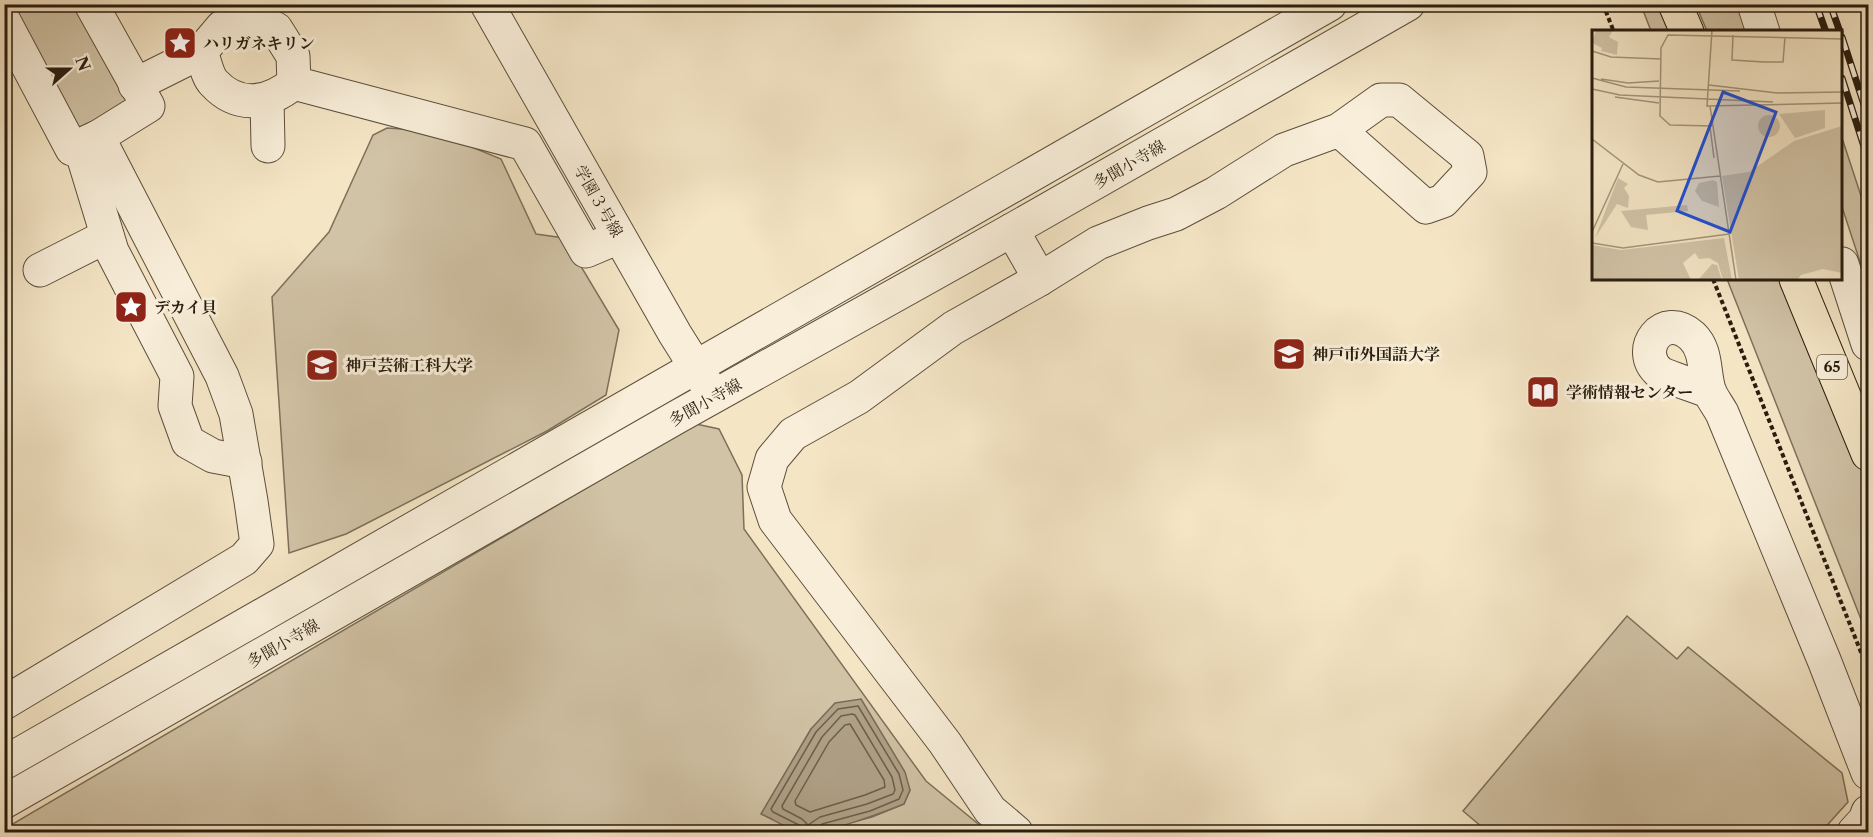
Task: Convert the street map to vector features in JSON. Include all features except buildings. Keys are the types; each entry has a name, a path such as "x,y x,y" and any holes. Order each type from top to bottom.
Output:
{"main road":[{"path":"1676,4 1686,30"},
{"name":"65","path":"1796,280 1869,454"}],"street":[{"path":"4,21 72,149 147,105 91,4"},
{"name":"学園３号線","path":"487,4 619,237 714,396"},
{"path":"1332,4 1351,37"},
{"name":"多聞小寺線","path":"4,763 1332,4"},
{"name":"多聞小寺線","path":"4,802 714,396 1012,230 1408,4"},
{"path":"1754,4 1762,30"},
{"path":"135,85 201,52 222,27 251,11 276,29 293,56 280,91 268,146"},
{"path":"201,52 212,82 235,98 250,102 280,91 525,144 586,251 619,237"},
{"path":"1016,832 990,810 945,743 775,520 764,487 772,459 793,434 859,398 953,328 1098,243 1176,214 1216,193 1284,150 1338,130"},
{"path":"89,141 107,236 112,251 177,376"},
{"path":"4,703 244,559 256,544 236,414 222,376 89,141"},
{"path":"1012,230 1040,279"},
{"path":"40,270 107,236"},
{"path":"1843,267 1869,344"},
{"path":"198,332 177,376 175,406 188,442 213,456 245,462"},
{"path":"1710,392 1731,434 1869,773"},
{"path":"1854,832 1869,812"}],"path":[{"path":"1603,4 1613,30"},
{"path":"1713,280 1869,670"}],"shaded area":[{"path":"4,5 92,5 148,106 72,149 5,21"},
{"path":"1641,5 1661,5 1671,30 1651,30"},
{"path":"1696,5 1738,5 1746,30 1707,30"},
{"path":"387,128 433,131 501,159 536,234 564,238 619,330 606,395 547,431 346,534 289,553 272,297 329,232 373,135"},
{"path":"1843,141 1868,217 1868,286 1843,210"},
{"path":"1727,280 1783,280 1868,486 1868,637"},
{"path":"696,424 719,429 742,475 744,529 926,781 988,832 814,832 872,817 904,804 910,790 811,729 762,813 800,832 5,832 4,829"},
{"path":"1627,616 1677,659 1688,647 1842,773 1848,802 1821,832 1488,832 1463,811"}],"water":[{"path":"861,699 905,772 910,790 904,804 852,823 809,833 795,831 761,814 811,729 835,703"}],"railway":[{"path":"1816,4 1825,30"},
{"path":"1830,4 1839,30"},
{"path":"1843,40 1868,117"},
{"path":"1843,81 1868,159"}],"place":[{"name":"ハリガネキリン","path":"180,43"},
{"name":"デカイ貝","path":"131,307"},
{"name":"神戸市外国語大学","path":"1289,354"},
{"name":"神戸芸術工科大学","path":"322,365"},
{"name":"学術情報センター","path":"1543,392"}]}
